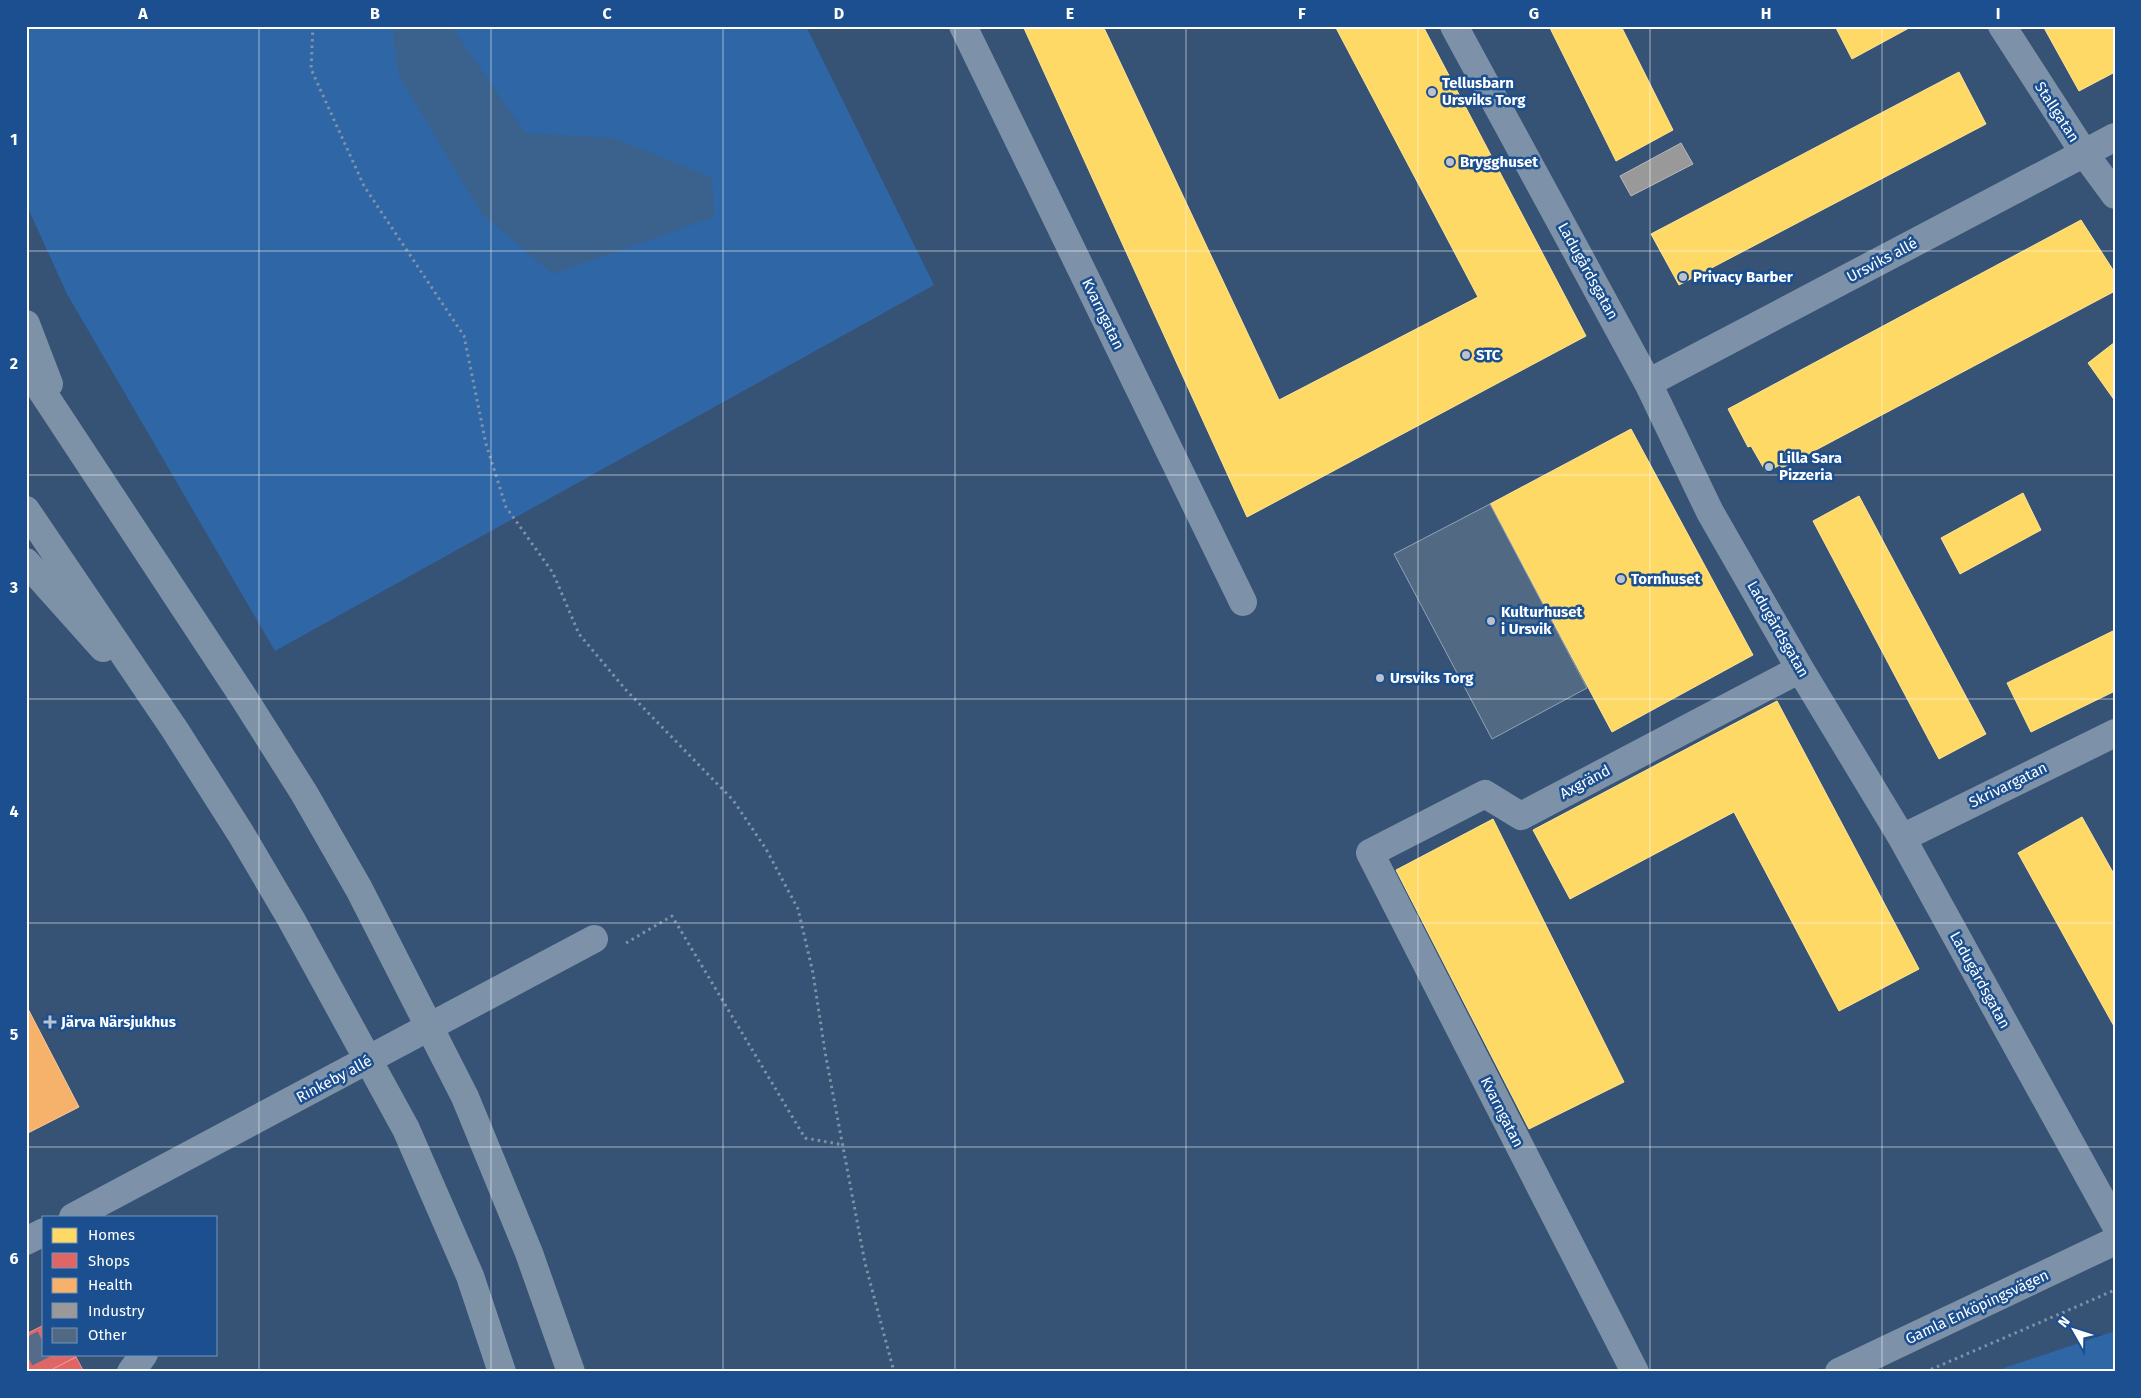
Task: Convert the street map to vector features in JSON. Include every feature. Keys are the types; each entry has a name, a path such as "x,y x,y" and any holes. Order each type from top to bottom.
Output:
{"highway":[{"path":"26,324 63,420"},
{"path":"26,367 63,420 242,695 304,793 360,889 465,1097 529,1253 571,1372"},
{"path":"26,510 175,730 241,834 291,920 406,1129 470,1276 502,1372"},
{"path":"26,562 175,730"}],"street":[{"name":"Kvarngatan","path":"963,26 1243,602"},
{"name":"Ladugårdsgatan","path":"1454,26 1648,383 1710,512 1800,669 1902,838 2115,1224"},
{"name":"Stallgatan","path":"2002,26 2084,153 2115,196"},
{"name":"Ursviks allé","path":"1648,383 2115,137"},
{"name":"Axgränd","path":"1370,852 1485,794 1521,816 1800,669"},
{"name":"Skrivargatan","path":"1902,838 2115,732"},
{"name":"Kvarngatan","path":"1370,852 1635,1372"},
{"name":"Rinkeby allé","path":"75,1216 594,939"},
{"path":"26,1241 42,1233"},
{"name":"Gamla Enköpingsvägen","path":"1839,1372 2115,1241"},
{"path":"131,1372 143,1356"}],"path":[{"path":"313,26 311,69 364,186 464,336 486,444 506,507 553,573 579,634 626,690 733,800 766,849 798,909 813,973 825,1052 865,1263 894,1372"},
{"path":"625,944 672,916 805,1138 844,1145"},
{"path":"1925,1372 2115,1290"}],"shaded area":[{"path":"26,26 806,26 934,285 275,651 67,294 26,204"},
{"path":"400,26 451,26 525,133 614,138 712,178 714,217 553,274 482,214 399,76 393,33"},
{"path":"2115,1331 2115,1372 1992,1372"}],"building: Homes":[{"name":"Brygghuset","path":"1023,26 1103,26 1279,400 1478,297 1335,26 1423,26 1586,336 1247,517"},
{"path":"1549,26 1621,26 1673,130 1616,161"},
{"path":"1835,26 1908,26 1909,28 1852,59"},
{"path":"2043,26 2115,26 2115,72 2079,91"},
{"path":"1959,72 1986,124 1679,285 1651,234"},
{"path":"2081,220 2115,273 2115,291 1782,468 1780,465 1766,472 1751,446 1748,447 1728,409"},
{"path":"2115,342 2115,401 2088,363"},
{"name":"Tornhuset","path":"1631,429 1753,655 1612,732 1490,504"},
{"path":"2023,493 2041,530 1960,574 1941,538"},
{"path":"1859,496 1986,734 1939,759 1813,521"},
{"path":"2115,630 2115,691 2031,732 2007,683"},
{"path":"1777,701 1919,969 1839,1011 1734,812 1570,899 1533,830"},
{"path":"2082,817 2115,876 2115,1028 2018,853"},
{"path":"1493,819 1624,1082 1529,1129 1396,870"}],"building: Shops":[{"path":"42,1326 42,1356 76,1357 47,1372 26,1372 26,1334"},
{"path":"76,1357 84,1372 47,1372"}],"building: Health":[{"path":"26,1005 79,1107 26,1134"}],"building: Industry":[{"path":"1681,143 1693,164 1631,196 1620,176"}],"building: Other":[{"name":"Kulturhuset i Ursvik","path":"1490,504 1587,688 1492,739 1394,554"}],"tunnel":[{"path":"26,1353 42,1345"}],"place":[{"name":"Tellusbarn Ursviks Torg","path":"1432,92"},
{"name":"Brygghuset","path":"1450,162"},
{"name":"Privacy Barber","path":"1683,277"},
{"name":"STC","path":"1466,355"},
{"name":"Lilla Sara Pizzeria","path":"1769,467"},
{"name":"Tornhuset","path":"1621,579"},
{"name":"Kulturhuset i Ursvik","path":"1491,621"},
{"name":"Ursviks Torg","path":"1380,678"},
{"name":"Järva Närsjukhus","path":"50,1022"}]}
